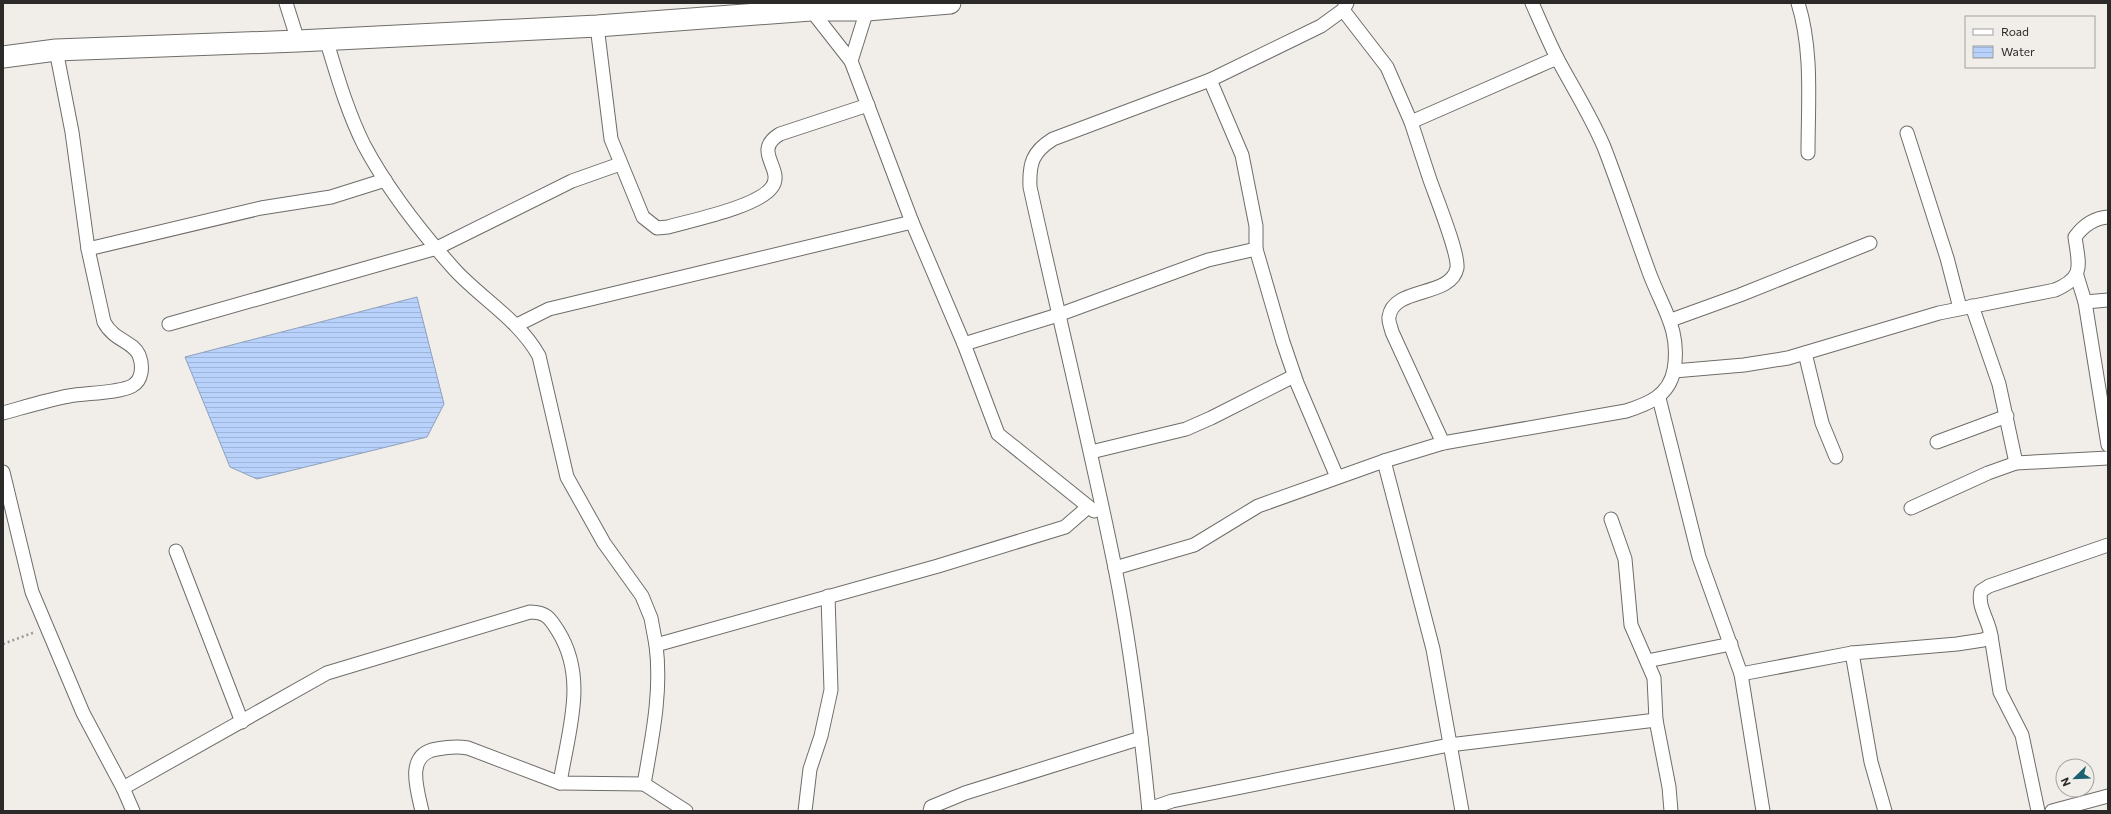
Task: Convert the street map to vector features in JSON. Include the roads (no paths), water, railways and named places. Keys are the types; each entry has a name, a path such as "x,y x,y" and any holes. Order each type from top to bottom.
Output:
{"main road":[{"path":"3,57 56,50 298,42 326,39 596,26 811,10 867,10 950,3"}],"street":[{"path":"286,3 298,42"},
{"path":"1115,568 1194,545 1258,506 1384,461 1443,443 1626,411 1645,406 1659,398 1668,386 1674,371 1675,343 1671,320 1650,276 1604,147 1584,104 1557,58 1532,3"},
{"path":"1798,3 1809,69 1808,153"},
{"path":"1443,443 1392,332 1389,317 1393,306 1398,302 1404,298 1438,287 1453,277 1457,267 1450,237 1411,122 1387,67 1345,7 1321,26 1210,80 1053,139 1040,148 1034,157 1030,173 1030,188 1058,315 1091,452 1115,568 1142,738 1149,810 1172,801 1449,744 1656,720"},
{"path":"811,10 851,61 912,222 964,344 998,434 1104,519"},
{"path":"851,61 867,10"},
{"path":"596,26 611,139 643,217 657,228 668,227 741,206 765,194 773,186 775,178 768,146 770,140 780,134 868,105"},
{"path":"326,39 348,107 364,145 385,180 400,202 437,248 472,287 517,325 530,340 539,356 567,476 604,543 642,596 651,618 659,666 659,693 644,784"},
{"path":"3,413 69,396 133,386 140,379 142,368 139,356 133,346 117,338 109,331 104,322 88,249 74,147 56,50"},
{"path":"1411,122 1557,58"},
{"path":"1210,80 1243,161 1256,226 1256,249 1294,376 1337,477"},
{"path":"1906,133 1947,258 1999,384 2016,463"},
{"path":"169,324 437,248 572,181 620,164"},
{"path":"88,249 156,231 261,208 331,197 385,180"},
{"path":"2108,217 2093,220 2082,227 2075,238 2079,262 2077,276 2085,302 2108,445"},
{"path":"517,325 549,308 912,222"},
{"path":"1671,320 1740,295 1870,243"},
{"path":"964,344 1058,315 1208,260 1256,249"},
{"path":"1674,371 1744,365 1788,358 1966,307 2055,290 2069,284 2077,276"},
{"path":"2085,302 2108,300"},
{"path":"1805,353 1822,424 1836,457"},
{"path":"1091,452 1186,429 1294,376"},
{"path":"1659,398 1699,556 1741,674 1763,811"},
{"path":"1937,442 2007,416"},
{"path":"1911,508 1988,473 2016,463 2108,458"},
{"path":"1384,461 1433,649 1462,811"},
{"path":"3,472 32,592 83,713 123,788 133,811"},
{"path":"656,645 938,566 1065,527 1088,507"},
{"path":"1611,519 1625,559 1631,626 1654,678 1656,720 1669,787 1671,811"},
{"path":"2038,811 2022,735 2000,692 1990,627 1978,600 1981,591 1989,586 2108,545"},
{"path":"176,550 242,722"},
{"path":"805,811 810,769 821,736 831,690 828,596"},
{"path":"123,788 328,674 530,612 541,612 549,618 566,645 572,660 574,703 560,783"},
{"path":"1741,674 1852,653 1957,644 1984,640 1991,636"},
{"path":"1647,660 1731,644"},
{"path":"1852,653 1872,762 1885,811"},
{"path":"930,811 932,807 965,793 1142,738"},
{"path":"422,811 415,780 415,766 420,756 430,750 455,746 468,748 560,783 644,784 686,811"},
{"path":"2052,811 2108,796"}],"water":[{"path":"417,297 444,404 427,437 257,479 230,467 185,357"}]}
